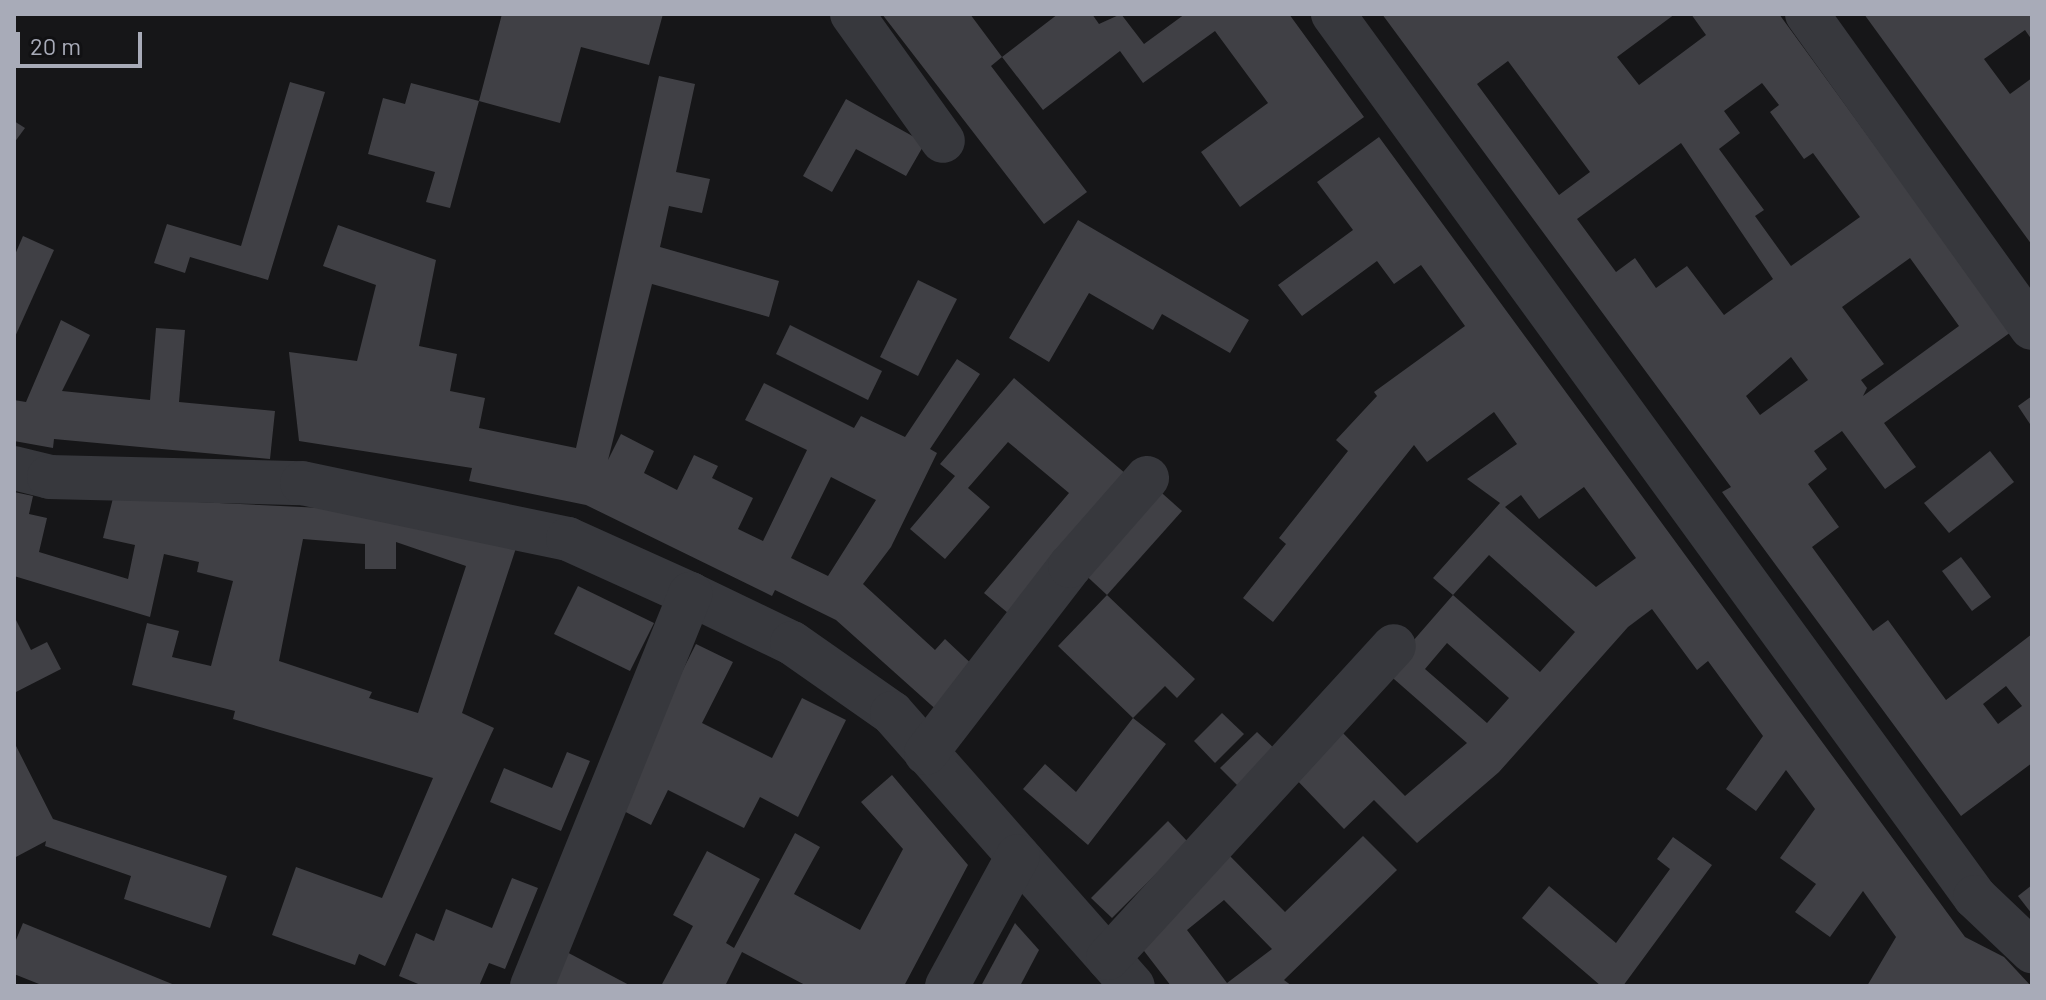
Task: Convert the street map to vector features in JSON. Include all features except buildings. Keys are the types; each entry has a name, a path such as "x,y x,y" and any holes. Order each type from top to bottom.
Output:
{"street":[{"path":"852,14 943,141"},
{"path":"1333,14 1975,897 2032,951"},
{"path":"1807,14 2032,328"},
{"path":"14,468 49,477 302,483 568,539 690,594 792,643 892,713 1120,972 1394,646"},
{"path":"926,753 1070,566 1147,478"},
{"path":"532,986 690,594"},
{"path":"947,986 1018,856"}]}
